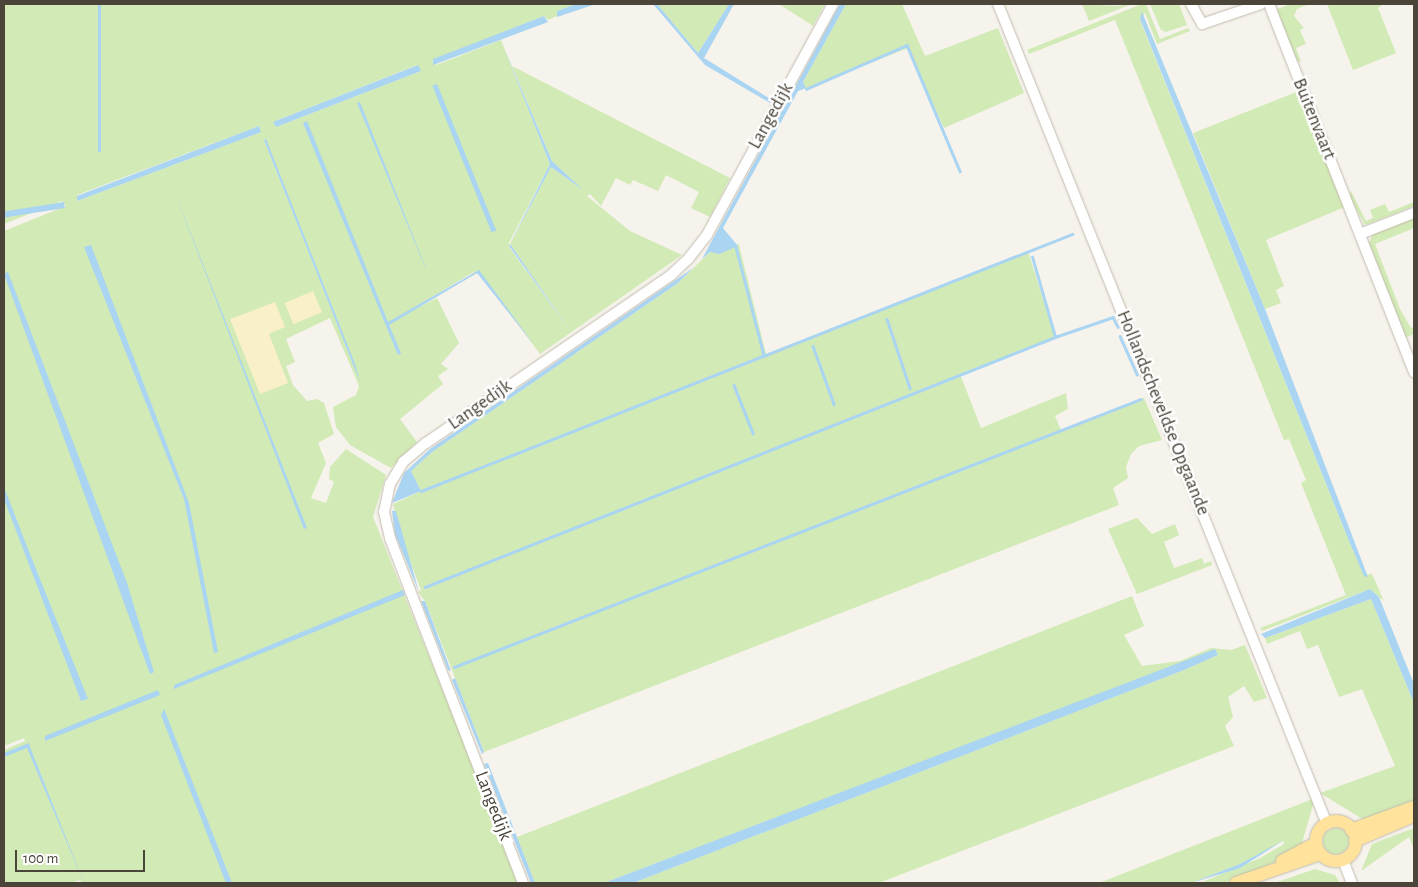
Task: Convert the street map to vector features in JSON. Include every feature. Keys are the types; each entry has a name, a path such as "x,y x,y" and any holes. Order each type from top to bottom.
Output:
{"main road":[{"path":"1353,836 1414,807"},
{"path":"1353,836 1414,816"},
{"path":"1343,823 1353,836 1352,853 1343,860 1330,860 1318,849 1319,831 1327,824 1343,823"},
{"path":"1236,883 1318,849"}],"street":[{"name":"Langedijk","path":"523,883 390,538 384,512 390,484 403,462 426,443 671,275 689,258 707,235 832,4"},
{"name":"Hollandscheveldse Opgaande","path":"998,4 1327,824"},
{"path":"1191,4 1202,24 1261,4"},
{"name":"Buitenvaart","path":"1269,4 1414,372"},
{"path":"1360,234 1414,213"},
{"path":"1343,860 1352,883"}],"green space":[{"path":"4,4 576,4 557,11 557,16 548,20 544,16 432,61 436,65 501,40 550,164 509,243 509,247 571,332 510,244 551,167 583,190 552,161 512,66 730,178 710,217 691,208 699,192 666,175 658,191 633,180 630,185 616,178 601,206 590,194 587,196 630,231 682,255 540,354 479,272 460,283 477,270 388,323 437,298 459,343 441,364 448,369 438,376 443,384 400,419 417,442 391,468 350,445 336,427 333,407 356,395 359,386 330,318 286,339 295,362 286,366 293,385 307,401 317,399 324,403 334,434 318,443 326,463 311,498 326,503 334,482 329,479 330,467 346,449 386,475 373,517 520,883 82,883 80,880 71,883 4,883 4,750 25,741 24,738 4,746 4,231 66,206 62,201 4,224","holes":["417,65 421,71 276,127 273,122","259,126 261,132 77,201 77,195","265,139 360,381 264,140"]},
{"path":"657,4 729,4 698,53"},
{"path":"779,4 825,4 813,26"},
{"path":"846,4 902,4 925,56 998,28 1024,93 944,128 908,48 804,89 803,82"},
{"path":"1082,4 1117,6 1132,4 1089,21"},
{"path":"1146,4 1160,39 1188,28 1190,31 1157,44 1145,13 1140,20 1349,541 1364,575 1372,574 1384,601 1370,589 1262,631 1260,628 1346,595 1301,483 1306,480 1289,439 1284,440 1115,20 1029,54 1027,50"},
{"path":"1150,4 1179,4 1187,25 1166,32 1161,30"},
{"path":"1291,4 1309,4 1297,9 1294,16 1304,28 1300,30 1306,44 1296,48 1301,62 1296,61 1277,14 1277,9"},
{"path":"1327,4 1383,4 1378,8 1396,53 1353,70"},
{"path":"1299,91 1345,207 1266,240 1284,286 1276,290 1281,303 1265,309 1193,133"},
{"path":"1351,191 1366,221 1373,218 1370,210 1385,204 1389,212 1414,202 1414,206 1365,225 1349,196"},
{"path":"1414,217 1414,228 1375,244 1400,309 1411,328 1414,327 1414,334 1405,338 1369,243 1373,234"},
{"path":"738,244 766,354 1028,251 1055,337 960,374 981,428 1066,393 1068,409 1055,416 1061,430 1144,398 1162,440 1139,446 1131,454 1126,467 1128,478 1113,488 1119,505 484,752 425,601 418,592 421,590 400,535 393,504 421,491 411,471 432,452 678,283 710,252"},
{"path":"1137,518 1152,534 1175,524 1179,535 1164,542 1174,568 1202,558 1204,564 1211,561 1212,565 1137,594 1108,529"},
{"path":"1132,596 1144,626 1124,635 1142,666 1180,661 1211,648 1231,650 1245,645 1267,698 1254,702 1244,686 1228,697 1233,717 1225,726 1234,746 879,883 633,883 1184,670 1218,655 1215,650 604,883 535,883 517,837"},
{"path":"1371,599 1414,703 1414,803 1364,820 1320,793 1395,766 1362,689 1339,697 1318,645 1307,649 1300,631 1267,644 1265,638"},
{"path":"1315,798 1300,850 1256,871 1224,883 1200,883 1260,858 1284,844 1283,841 1240,864 1191,883 1099,883"},
{"path":"1336,828 1345,832 1349,841 1345,850 1336,854 1327,850 1323,841 1327,832"},
{"path":"1414,828 1414,850 1409,837 1361,871 1372,844"},
{"path":"1315,869 1335,875 1340,883 1274,883"}],"sand":[{"path":"313,291 322,312 293,324 284,303"},
{"path":"275,302 285,327 269,334 288,383 260,394 230,319"}],"water":[{"path":"98,4 101,4 101,152 98,152"},
{"path":"576,4 596,4 557,17 557,11"},
{"path":"653,4 657,4 698,53 729,4 734,4 704,58 772,100 770,103 705,65"},
{"path":"840,4 846,4 803,82 806,88 798,91 723,228 738,246 719,254 710,252 702,259"},
{"path":"1142,12 1265,309 1368,577 1364,576 1349,541 1140,19"},
{"path":"544,16 548,22 433,65 433,59"},
{"path":"504,48 552,161 583,190 551,167 510,244 550,164"},
{"path":"418,65 421,71 276,127 273,122"},
{"path":"437,84 496,230 492,232 432,86"},
{"path":"360,102 425,266 425,267 357,103"},
{"path":"307,121 388,322 479,270 535,346 477,273 389,325 401,353 398,355 303,123"},
{"path":"259,126 261,132 77,201 77,196"},
{"path":"266,139 355,364 360,382 264,140"},
{"path":"169,178 307,528 304,529"},
{"path":"64,202 65,208 4,218 4,212"},
{"path":"510,244 571,332 509,246"},
{"path":"91,245 189,503 218,652 214,653 184,499 84,247"},
{"path":"693,268 678,283 432,452 411,471 421,491 392,503 404,473 430,449"},
{"path":"8,272 127,583 154,672 150,674 4,274"},
{"path":"4,487 88,699 81,701 4,499"},
{"path":"392,511 396,511 419,592 395,534"},
{"path":"1370,589 1379,597 1414,684 1414,703 1371,599 1265,638 1261,634"},
{"path":"403,590 405,595 174,689 174,685"},
{"path":"421,601 425,601 451,671 448,670"},
{"path":"1215,649 1218,655 1184,670 633,883 604,883"},
{"path":"455,678 484,752 482,754 452,680"},
{"path":"158,690 160,695 45,741 45,736"},
{"path":"164,709 232,883 226,883 161,715"},
{"path":"29,743 84,883 27,748 4,757 4,753"},
{"path":"488,763 535,883 531,883 484,764"},
{"path":"1284,840 1240,868 1191,883 1240,864"}],"waterway":[{"path":"806,89 907,45 960,171"},
{"path":"421,491 1072,234"},
{"path":"736,247 764,355"},
{"path":"425,587 1055,337 1032,257"},
{"path":"1055,337 1113,317 1118,327"},
{"path":"887,319 910,388"},
{"path":"1120,336 1137,374"},
{"path":"813,346 834,404"},
{"path":"734,385 753,433"},
{"path":"454,667 1141,399"}]}
